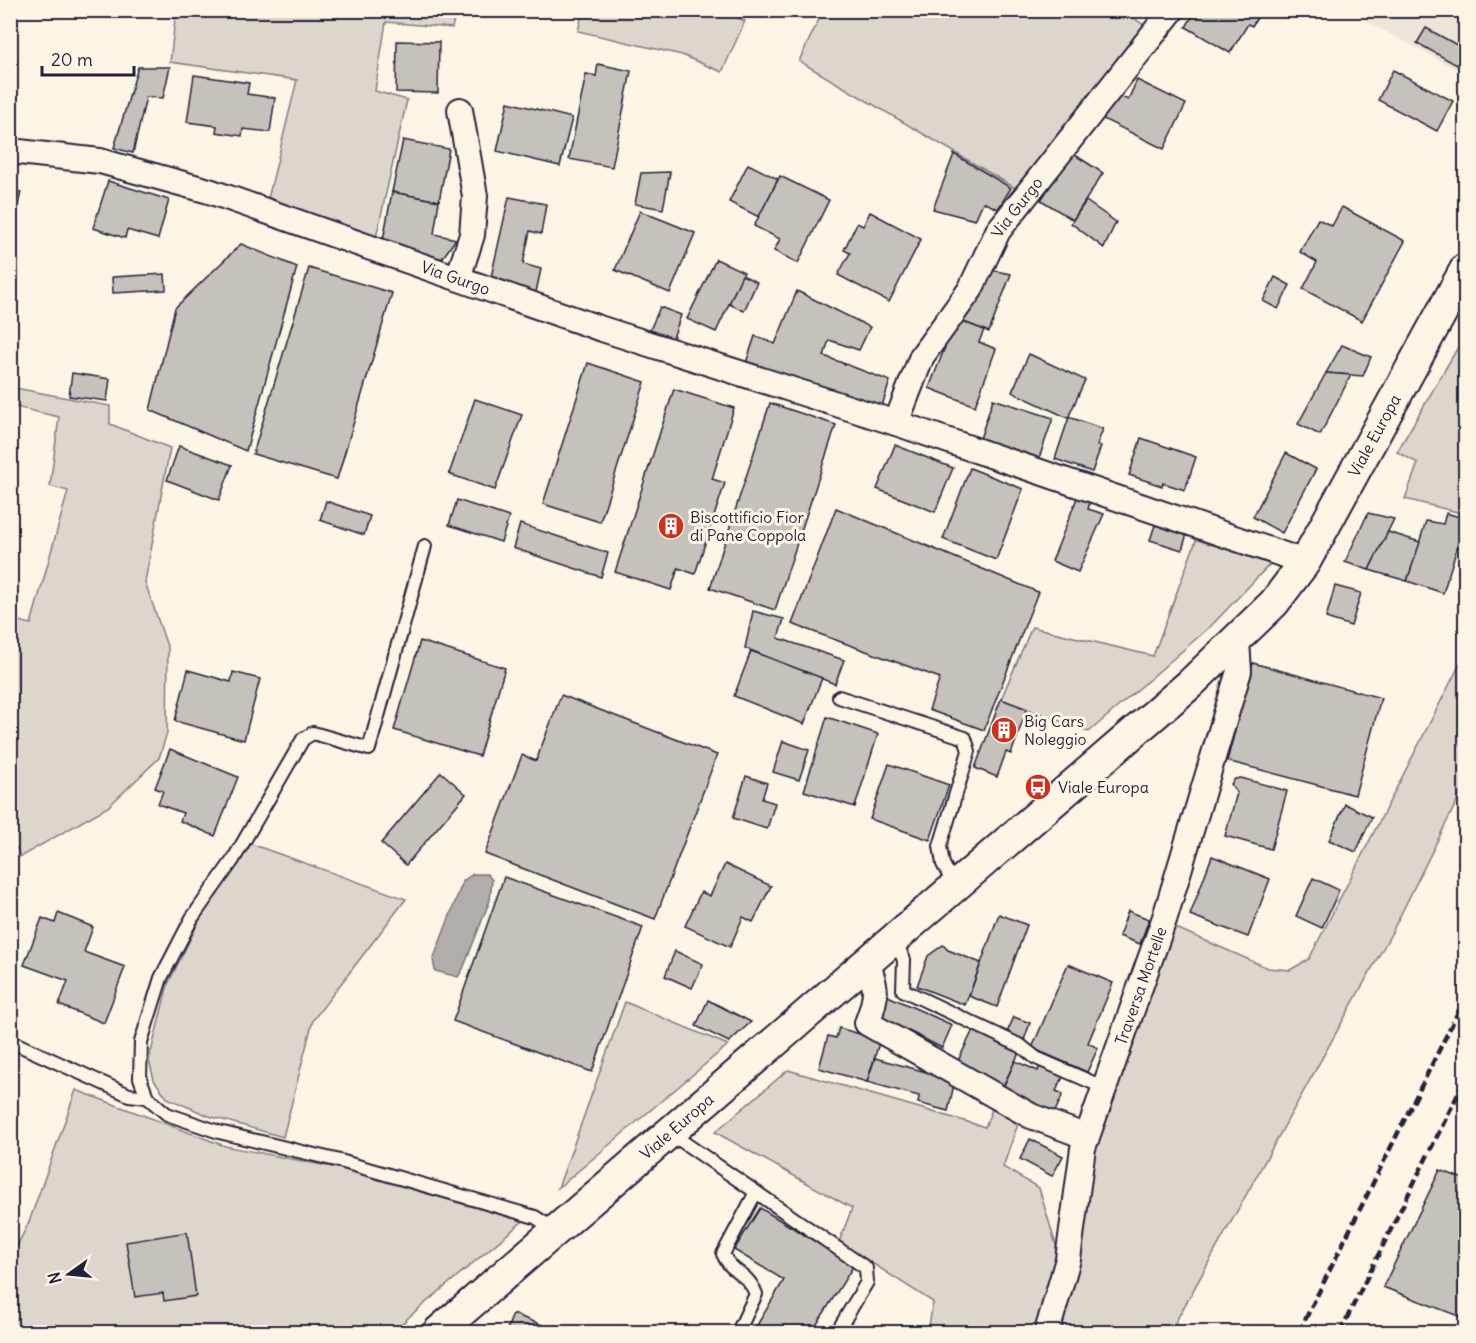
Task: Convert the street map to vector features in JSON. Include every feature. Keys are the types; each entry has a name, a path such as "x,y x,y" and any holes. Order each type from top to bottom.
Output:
{"street":[{"name":"Via Gurgo","path":"896,423 922,356 970,290 998,231 1172,10"},
{"path":"458,278 472,235 475,196 460,110"},
{"name":"Via Gurgo","path":"10,151 100,161 209,191 599,328 896,423 1305,562"},
{"name":"Viale Europa","path":"438,1332 554,1229 867,963 1237,641 1274,603 1305,562 1466,268"},
{"name":"Traversa Mortelle","path":"1047,1332 1068,1259 1083,1148 1165,917 1239,671 1237,641"},
{"path":"867,963 876,984 876,1001 867,1023 1031,1116 1088,1137"}],"lane":[{"path":"425,546 369,749 313,734 303,739 233,860 192,918 162,978 141,1042 140,1078 147,1096 167,1114 206,1128 351,1164 535,1217 554,1229"},
{"path":"839,697 965,738 969,751 940,846 943,864 955,886"},
{"path":"895,938 904,960 903,990 1021,1046 1036,1058 1105,1088"},
{"path":"10,1041 129,1095 147,1096"},
{"path":"669,1132 866,1268 867,1282 837,1332"},
{"path":"738,1332 756,1294 750,1280 727,1264 723,1254 756,1192"}],"shaded area":[{"path":"176,11 456,11 452,28 386,22 375,91 407,100 376,238 267,203 297,80 170,62"},
{"path":"583,11 720,11 745,21 722,72 682,55 578,31"},
{"path":"823,11 1123,11 1147,27 1022,192 799,61"},
{"path":"1369,11 1465,11 1465,74 1368,22"},
{"path":"1465,335 1466,514 1405,499 1418,463 1397,452"},
{"path":"10,387 110,406 110,424 170,448 145,582 168,649 167,733 159,758 108,807 20,857 17,849 10,846 11,619 31,624 68,491 50,486 59,417 11,406"},
{"path":"1197,538 1270,564 1212,625 1089,732 1001,699 1032,627 1153,656"},
{"path":"1465,654 1465,785 1391,934 1170,1332 1057,1332 1091,1161 1174,927 1268,968 1290,970 1309,959"},
{"path":"251,844 406,899 313,1020 283,1137 209,1116 167,1098 154,1080 149,1060 168,984 206,907"},
{"path":"473,874 487,874 492,880 490,900 463,969 458,977 435,971 433,960 463,881"},
{"path":"625,1002 728,1045 558,1188"},
{"path":"788,1070 985,1127 992,1109 1018,1124 1003,1167 1039,1188 1058,1252 1034,1332 928,1332 933,1302 839,1242 852,1208 715,1132"},
{"path":"76,1090 225,1146 353,1171 523,1221 394,1332 11,1332 10,1260 29,1222"}],"building":[{"path":"1196,10 1262,10 1252,26 1248,24 1230,53 1186,27"},
{"path":"1426,28 1466,50 1466,70 1417,43"},
{"path":"397,41 439,42 438,93 396,92"},
{"path":"598,64 631,71 612,167 569,159 586,74 596,76"},
{"path":"138,67 170,67 163,98 146,97 133,153 114,148"},
{"path":"1393,70 1453,101 1437,131 1378,100"},
{"path":"194,75 249,83 247,94 275,98 270,132 243,129 242,136 216,132 217,126 187,122"},
{"path":"1137,80 1186,104 1164,149 1103,119 1116,94 1128,100"},
{"path":"508,102 572,118 560,166 497,151"},
{"path":"403,140 449,149 439,201 392,192"},
{"path":"1072,153 1103,173 1073,220 1041,200"},
{"path":"954,154 1011,188 998,209 983,202 975,220 933,209"},
{"path":"748,164 778,179 759,217 729,202"},
{"path":"670,172 663,209 635,204 641,173"},
{"path":"780,176 829,200 798,263 774,251 780,239 754,226"},
{"path":"108,181 169,200 158,239 127,230 125,238 93,228"},
{"path":"10,190 21,192 10,240"},
{"path":"392,192 439,201 434,234 456,239 441,260 383,240"},
{"path":"509,197 546,204 541,234 530,231 523,264 541,269 536,292 491,277"},
{"path":"1086,201 1116,222 1104,248 1071,223"},
{"path":"1342,207 1405,241 1362,321 1303,289 1317,262 1300,252 1318,219 1332,226"},
{"path":"640,211 695,233 670,293 615,270"},
{"path":"870,212 921,239 889,302 838,275 850,253 844,250 857,223 863,226"},
{"path":"241,244 297,267 246,451 150,410 175,308"},
{"path":"716,259 744,272 716,332 687,319"},
{"path":"309,268 392,293 337,479 253,454"},
{"path":"991,270 1011,274 989,332 956,319"},
{"path":"165,274 166,290 113,293 112,277"},
{"path":"742,275 757,282 744,311 729,304"},
{"path":"1275,277 1290,285 1278,309 1263,301"},
{"path":"797,291 870,327 859,350 829,340 824,356 890,381 881,409 746,363 755,336 775,344"},
{"path":"660,307 681,315 673,338 650,330"},
{"path":"956,319 984,330 979,342 996,349 975,406 929,388"},
{"path":"1342,345 1371,357 1363,376 1326,373"},
{"path":"1029,354 1085,380 1068,418 1012,392"},
{"path":"588,363 645,382 600,522 543,504"},
{"path":"72,373 110,379 107,401 69,396"},
{"path":"1326,373 1351,375 1320,435 1298,424"},
{"name":"Biscottificio Fior di Pane Coppola","path":"674,389 734,408 712,479 725,483 695,574 678,568 671,590 615,572"},
{"path":"475,399 522,415 495,490 449,474"},
{"path":"993,399 1053,418 1038,461 979,442"},
{"path":"770,403 836,425 775,610 710,588"},
{"path":"1069,417 1103,429 1097,445 1101,446 1092,472 1055,459"},
{"path":"1141,438 1196,457 1185,490 1163,483 1162,486 1129,475"},
{"path":"895,445 953,468 935,512 877,489"},
{"path":"179,446 232,465 219,500 167,480"},
{"path":"1286,453 1316,469 1282,533 1253,517"},
{"path":"970,468 1023,489 996,560 943,539"},
{"path":"1077,498 1090,502 1088,509 1104,514 1078,572 1052,561"},
{"path":"457,500 509,517 501,542 449,525"},
{"path":"326,501 370,516 364,535 320,520"},
{"path":"836,508 1038,592 984,730 929,710 940,678 792,624"},
{"path":"1368,513 1394,519 1369,570 1345,562"},
{"path":"1446,513 1466,519 1443,593 1407,581 1426,521 1443,524"},
{"path":"1466,519 1466,545 1458,543"},
{"path":"520,524 608,553 601,577 513,548"},
{"path":"1155,525 1187,534 1182,550 1150,540"},
{"path":"1388,532 1420,542 1407,581 1369,570"},
{"path":"1335,586 1361,593 1351,626 1326,618"},
{"path":"753,611 784,619 778,638 844,660 835,684 745,648"},
{"path":"420,641 505,668 479,756 394,730"},
{"path":"751,651 822,678 804,724 734,696"},
{"path":"1253,663 1381,698 1355,795 1227,761"},
{"path":"188,670 231,682 233,672 260,679 244,740 175,721"},
{"path":"561,695 717,755 655,919 485,854 522,755 536,761"},
{"name":"Big Cars Noleggio","path":"1001,699 1027,709 1011,754 1006,752 997,777 975,768"},
{"path":"827,717 878,734 855,807 804,791"},
{"path":"783,741 809,750 799,780 773,772"},
{"path":"170,749 238,777 215,836 180,821 183,813 158,804 163,791 155,788"},
{"path":"889,764 949,785 930,840 870,819"},
{"path":"441,772 466,794 406,865 381,843"},
{"path":"746,776 767,783 762,799 775,803 767,829 733,818"},
{"path":"1241,778 1287,791 1271,849 1225,836 1237,793 1231,784 1235,779"},
{"path":"1345,804 1372,817 1356,852 1329,840"},
{"path":"1212,856 1270,879 1248,937 1190,915"},
{"path":"725,864 771,886 753,922 743,917 730,947 685,926 701,892 710,896"},
{"path":"504,877 643,927 592,1072 453,1021"},
{"path":"1313,878 1339,890 1322,928 1296,916"},
{"path":"1128,911 1149,919 1140,944 1119,936"},
{"path":"58,913 93,927 84,952 125,967 104,1023 59,1005 68,981 24,965 42,918 55,923"},
{"path":"999,914 1027,925 997,1007 969,996"},
{"path":"943,945 948,950 981,963 965,1005 917,986 928,956"},
{"path":"675,951 703,964 692,988 665,976"},
{"path":"1068,964 1113,983 1088,1043 1098,1048 1087,1072 1032,1048"},
{"path":"888,996 952,1025 942,1048 905,1029 903,1034 879,1020"},
{"path":"708,1000 751,1022 729,1042 696,1026"},
{"path":"1014,1017 1030,1023 1024,1040 1005,1037"},
{"path":"839,1028 880,1040 867,1082 819,1068 828,1036 836,1038"},
{"path":"973,1030 1019,1053 1003,1086 957,1063"},
{"path":"875,1058 955,1080 948,1111 918,1103 919,1096 867,1082"},
{"path":"1015,1061 1038,1071 1040,1066 1063,1077 1056,1091 1063,1094 1053,1116 1001,1092"},
{"path":"1030,1139 1063,1156 1052,1176 1020,1159"},
{"path":"1440,1170 1466,1180 1466,1319 1383,1287"},
{"path":"760,1208 854,1265 812,1332 753,1332 784,1280 734,1250"},
{"path":"187,1232 196,1296 164,1301 163,1293 135,1297 126,1242"},
{"path":"513,1314 561,1332 506,1332"}],"railway":[{"path":"1299,1332 1466,996"},
{"path":"1340,1332 1466,1078"}],"place":[{"name":"Biscottificio Fior di Pane Coppola","path":"671,526"},
{"name":"Big Cars Noleggio","path":"1004,730"},
{"name":"Viale Europa","path":"1038,787"}]}
